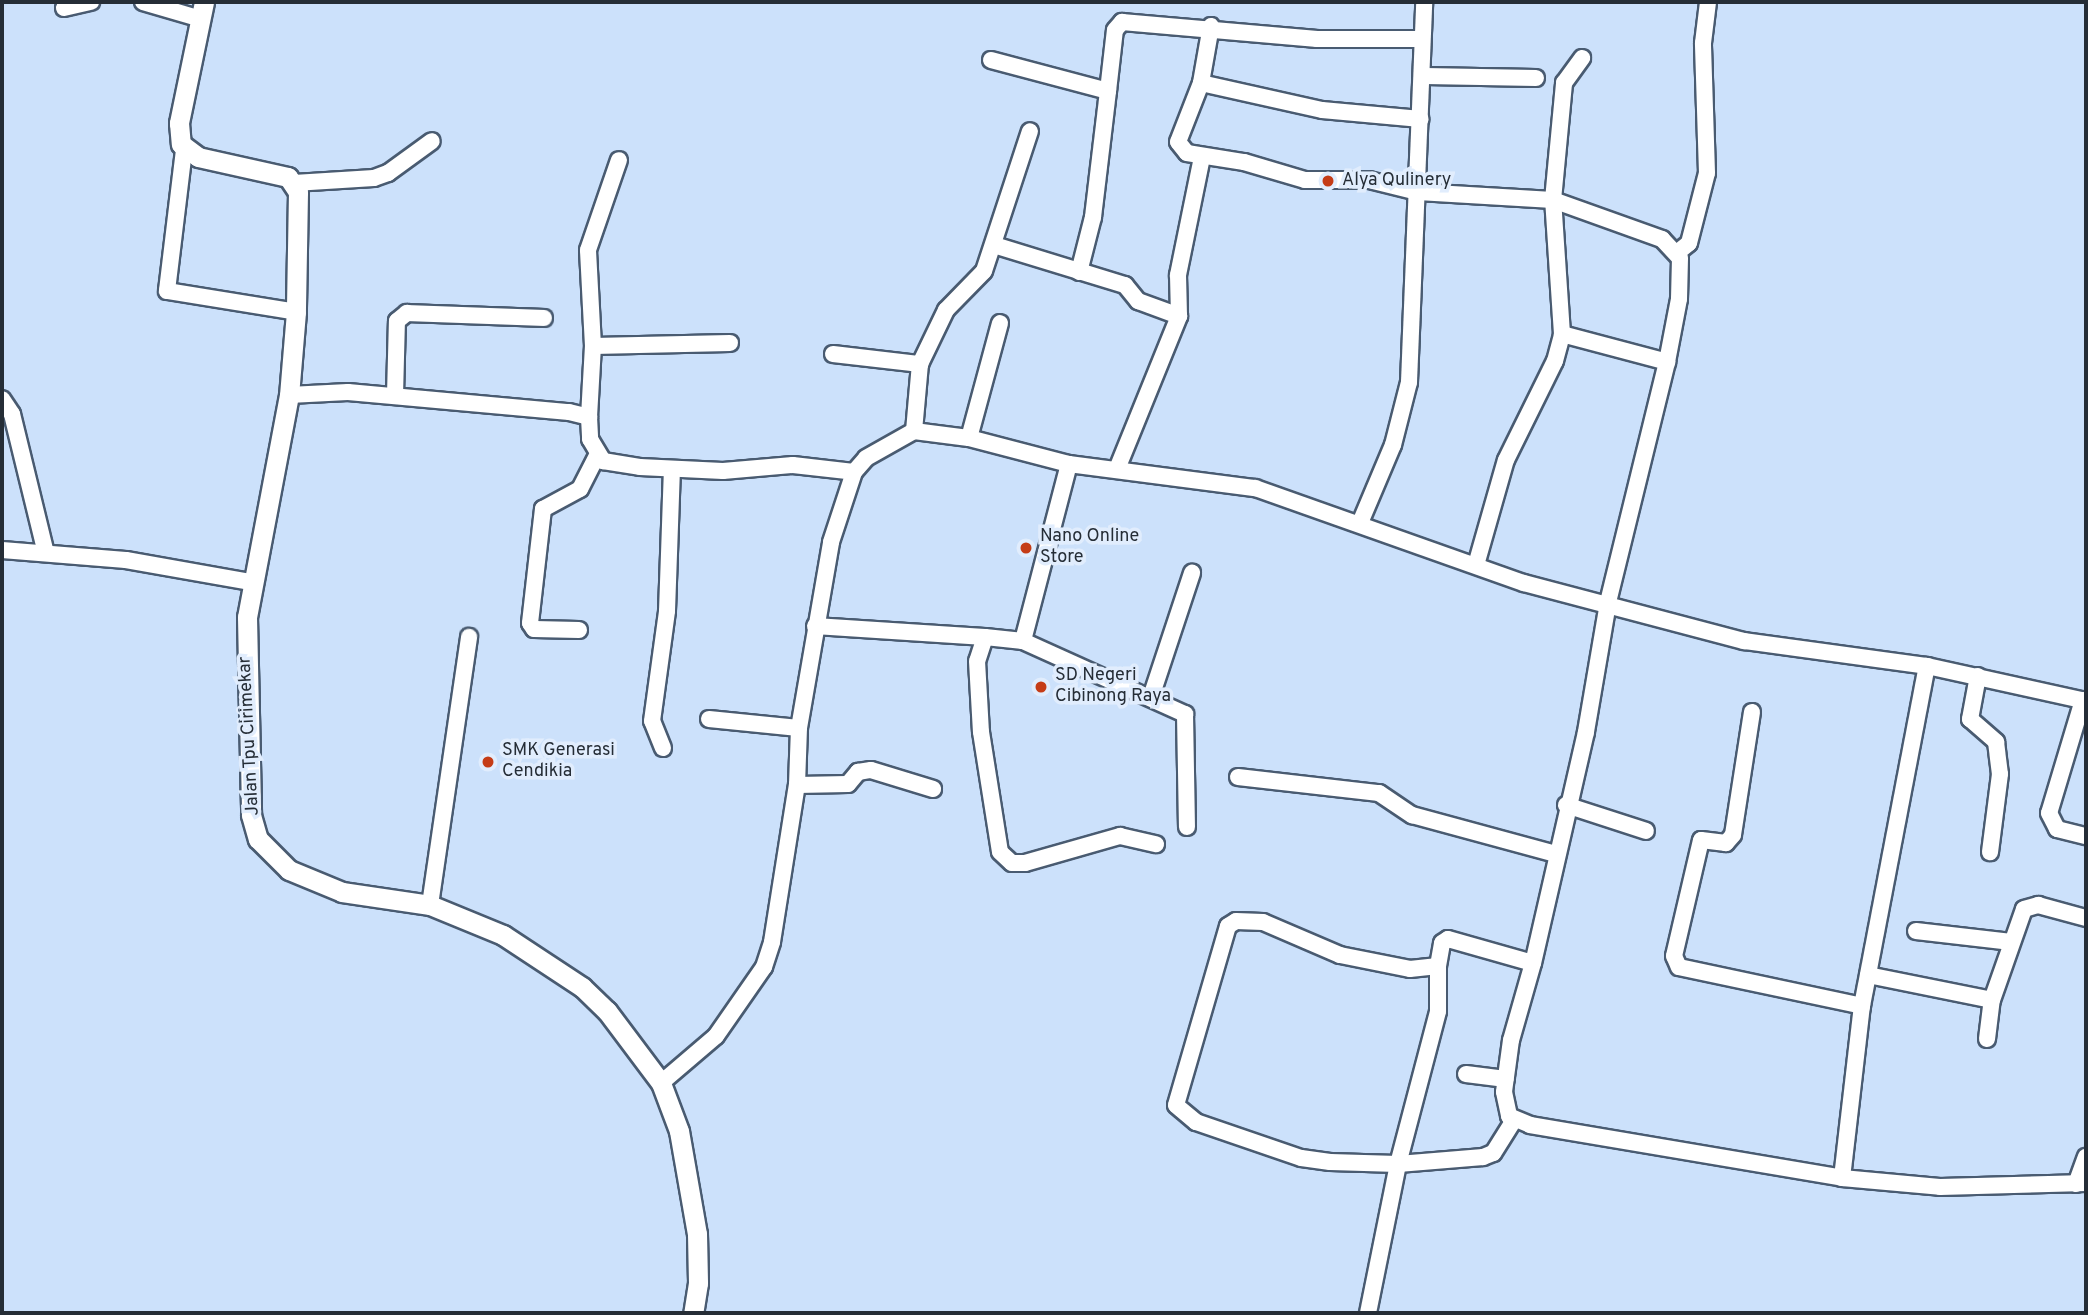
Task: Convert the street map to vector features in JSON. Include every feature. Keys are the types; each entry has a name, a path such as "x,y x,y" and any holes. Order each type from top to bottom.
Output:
{"street":[{"path":"64,8 90,2"},
{"path":"143,2 203,10 179,123 184,150 167,291 296,312"},
{"path":"1360,523 1393,445 1409,382 1409,299 1425,76 1422,39 1424,2"},
{"path":"1678,252 1689,243 1707,173 1703,43 1707,2"},
{"path":"1079,272 1093,217 1118,25 1210,26 1317,38 1422,39"},
{"path":"1210,26 1201,83 1178,142 1187,153 1244,162 1300,180 1369,180 1418,192 1553,200 1662,239 1678,252 1682,271 1667,362 1608,603 1586,732 1566,805 1534,962 1511,1040 1504,1106 1514,1120 1842,1178 1940,1186 2081,1184 2086,1157"},
{"path":"1476,565 1506,460 1555,361 1562,334 1553,200 1562,92 1582,58"},
{"path":"991,60 1108,91"},
{"path":"1425,76 1536,78"},
{"path":"1201,83 1322,110 1421,119"},
{"path":"914,431 920,364 936,325 980,279 994,245 1030,131"},
{"path":"184,150 198,158 274,172 294,183 374,178 388,173 432,141"},
{"path":"1117,469 1179,316 1180,262 1202,157"},
{"path":"619,160 588,250 593,346 589,417 590,439 597,455 609,463 672,469 723,471 793,465 854,472"},
{"name":"Jalan Tpu Cirimekar","path":"294,183 296,312 289,395 268,515 251,582 247,698 251,815 258,839 289,870 342,892 430,905 503,935 582,987 607,1011 661,1083 680,1132 697,1234 694,1312"},
{"path":"994,245 1125,285 1138,301 1179,316"},
{"path":"395,395 397,321 407,313 544,318"},
{"path":"970,438 1000,323"},
{"path":"1562,334 1667,362"},
{"path":"593,346 730,343"},
{"path":"833,354 920,364"},
{"path":"289,395 395,395 589,417"},
{"path":"2,399 12,414 46,553"},
{"path":"661,1083 716,1036 764,967 772,943 797,785 799,728 825,563 854,472 866,458 914,431 970,438 1069,464 1255,488 1524,583 1771,647 1927,666 2085,700 2049,814 2057,829 2086,836"},
{"path":"579,629 534,629 530,622 543,509 580,489 597,455"},
{"path":"1023,641 1069,464"},
{"path":"663,748 652,721 667,611 672,469"},
{"path":"2,550 127,560 251,582"},
{"path":"1151,697 1192,573"},
{"path":"815,626 1023,641 1104,680 1174,706 1188,720 1183,771 1187,827"},
{"path":"985,637 977,662 978,705 1000,852 1005,859 1025,863 1120,836 1156,844"},
{"path":"430,905 469,638"},
{"path":"1842,1178 1862,1006 1927,666"},
{"path":"1978,677 1970,719 1996,742 1999,764 1990,852"},
{"path":"1752,712 1733,835 1726,843 1705,838 1698,846 1674,956 1679,967 1862,1006"},
{"path":"709,719 799,728"},
{"path":"797,785 848,784 858,772 871,770 933,789"},
{"path":"1238,777 1379,793 1412,815 1556,854"},
{"path":"1566,805 1646,831"},
{"path":"1987,1039 1992,1000 2011,942 2028,906 2086,919"},
{"path":"1438,966 1410,969 1340,955 1250,919 1228,926 1176,1099 1178,1112 1185,1118 1301,1158 1398,1164 1483,1157 1493,1153 1514,1120"},
{"path":"1916,931 2011,942"},
{"path":"1368,1313 1398,1164 1438,1011 1438,966 1442,943 1448,939 1534,962"},
{"path":"1868,975 1992,1000"},
{"path":"1466,1074 1506,1079"}],"place":[{"name":"Alya Qulinery","path":"1328,181"},
{"name":"Nano Online Store","path":"1026,548"},
{"name":"SD Negeri Cibinong Raya","path":"1041,687"},
{"name":"SMK Generasi Cendikia","path":"488,762"}]}
